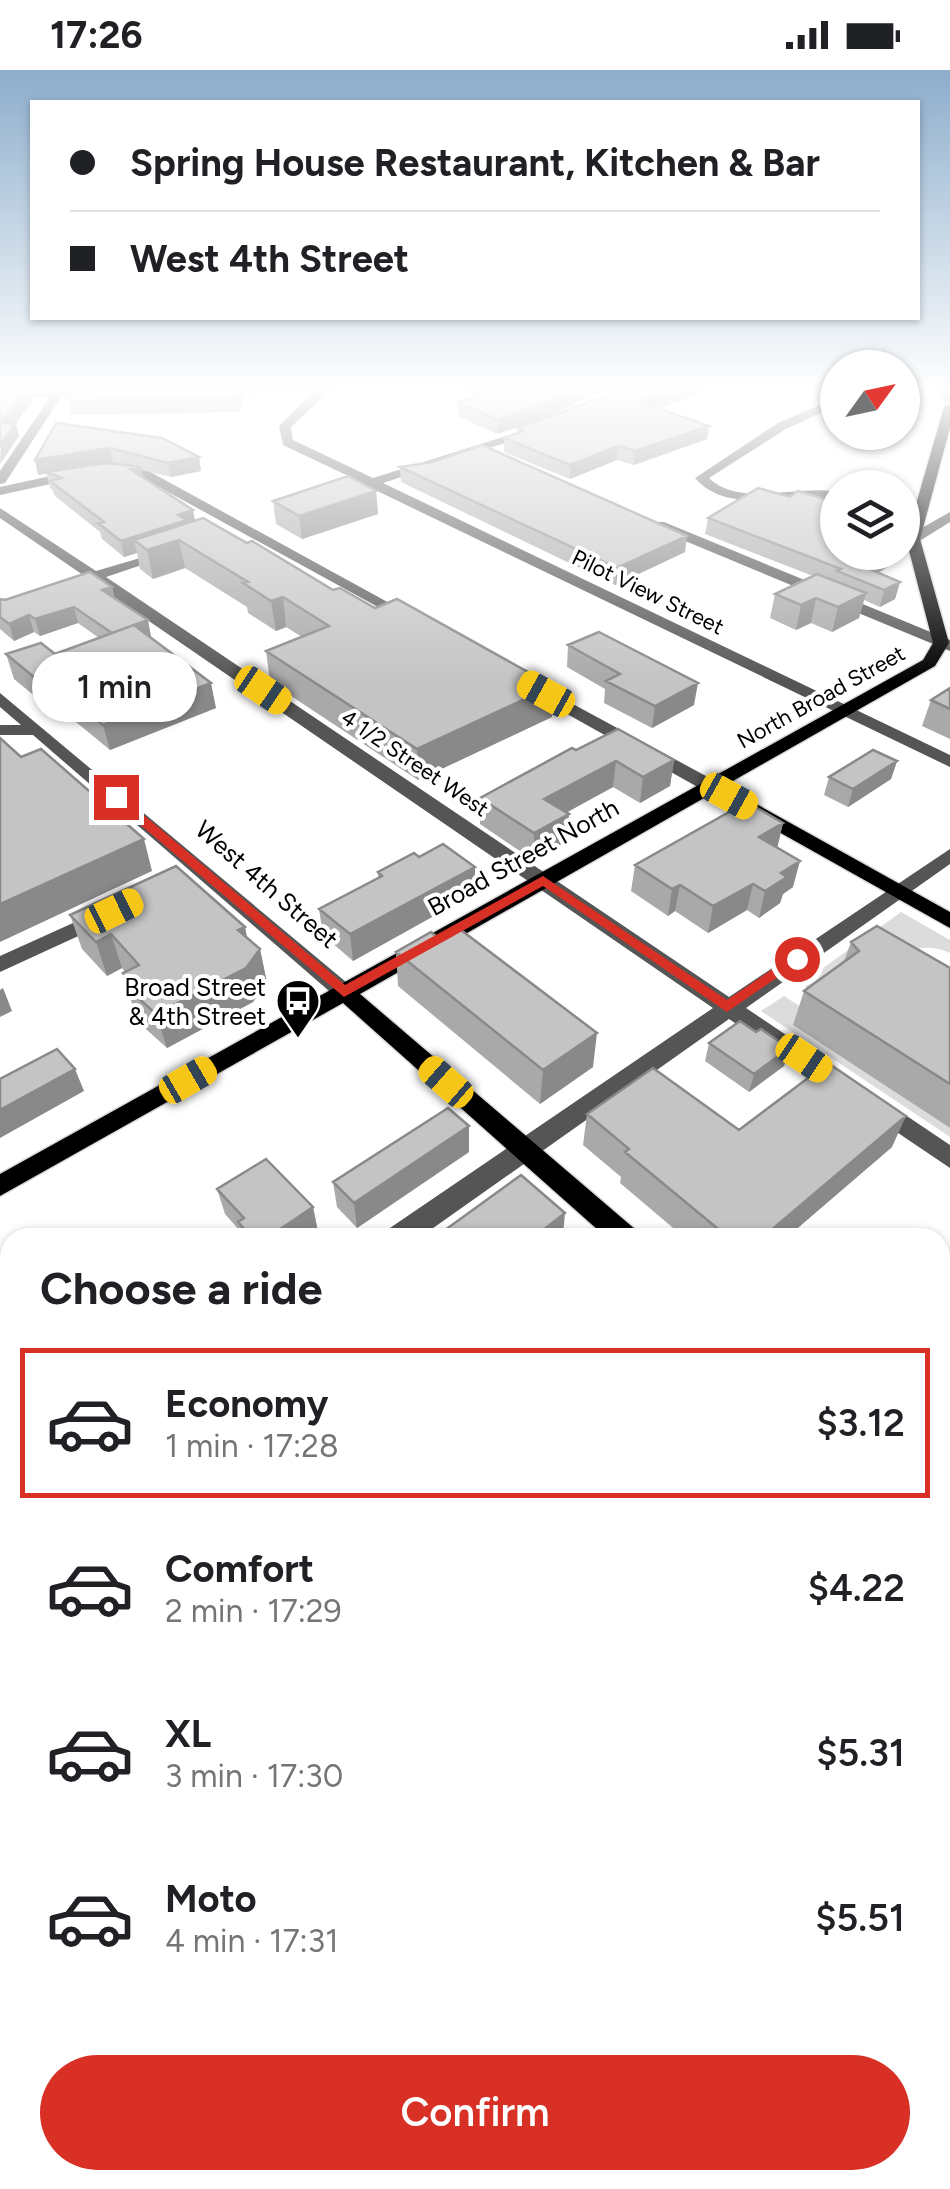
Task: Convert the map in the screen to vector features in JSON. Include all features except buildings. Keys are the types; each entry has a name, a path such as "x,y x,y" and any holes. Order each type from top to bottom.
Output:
{"main road":[{"path":"920,570 946,644"},
{"name":"North Broad Street","path":"710,786 930,662 946,644"},
{"path":"710,786 950,920"},
{"name":"Broad Street North","path":"0,1186 710,786"},
{"name":"West 4th Street","path":"344,992 614,1228"}],"street":[{"path":"0,491 41,485"},
{"path":"170,485 249,524 434,632"},
{"path":"343,493 367,485"},
{"name":"Pilot View Street","path":"372,485 950,762"},
{"path":"708,485 714,490 742,496 820,492"},
{"name":"4 1/2 Street West","path":"0,512 84,579 543,880 950,1158"},
{"path":"636,516 946,644"},
{"path":"920,530 950,516"},
{"path":"214,536 249,524"},
{"path":"84,579 183,546"},
{"path":"501,670 710,786"},
{"name":"West 4th Street","path":"0,698 344,992"},
{"path":"0,730 38,730"},
{"path":"411,1228 950,855"},
{"path":"173,883 200,870"},
{"path":"0,965 122,907"}],"shaded area":[{"path":"901,912 950,940 950,953 918,948 901,953 827,1000 801,984"},
{"path":"784,996 810,1013 794,1025 950,1128 950,1137 761,1011"}],"place":[{"name":"Broad Street & 4th Street","path":"298,1039"}],"route":[{"path":"116,797 344,992 543,880 727,1007 797,959"}]}
